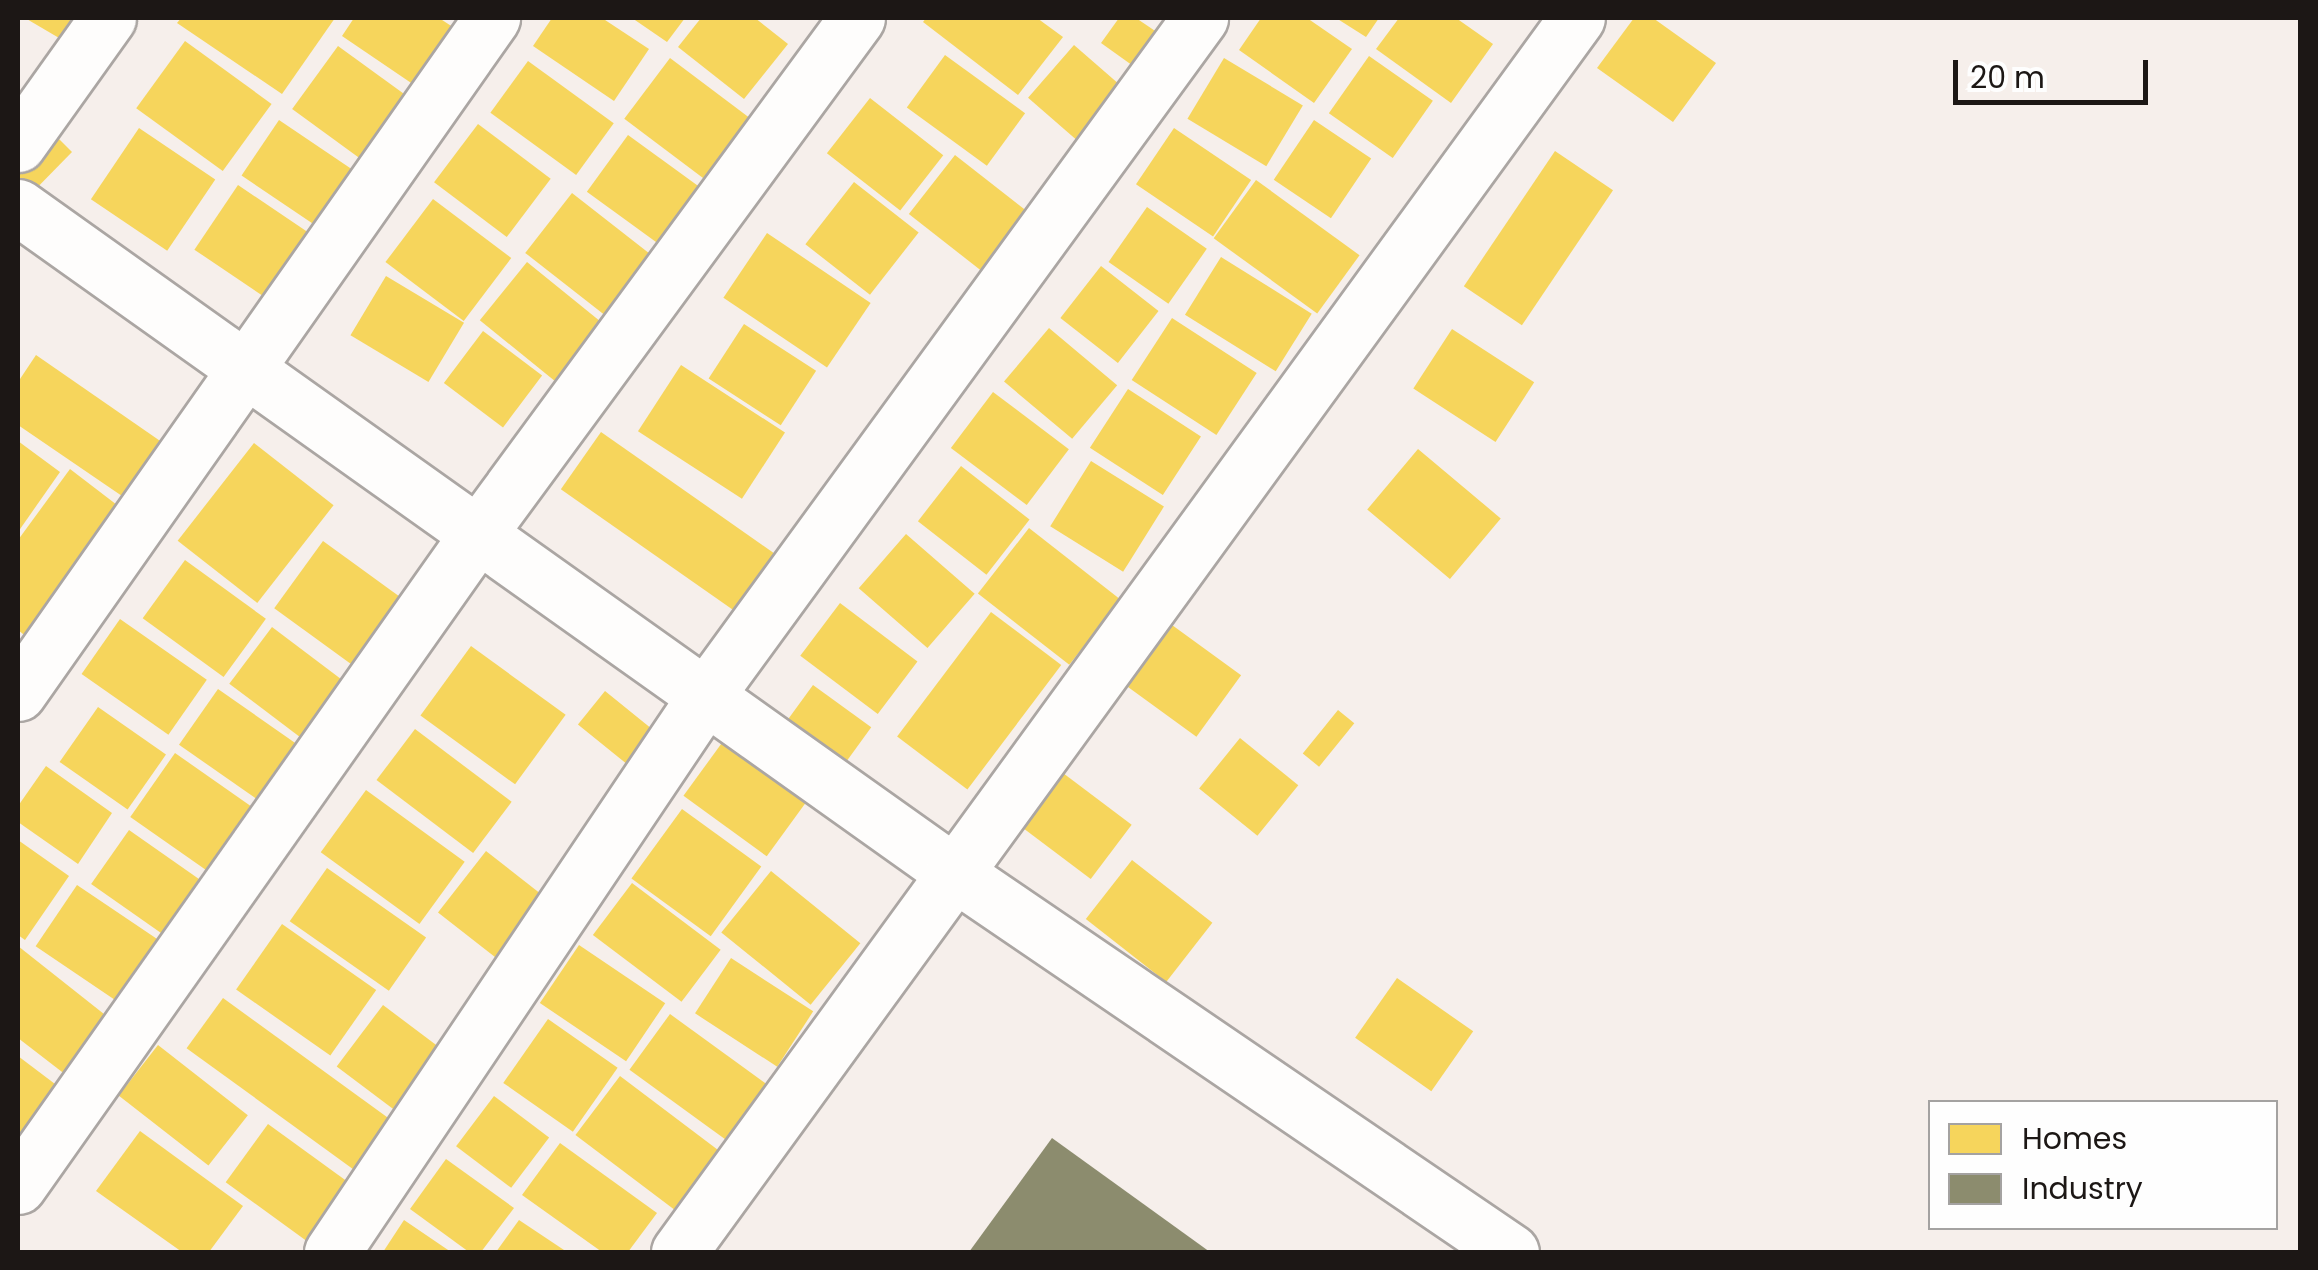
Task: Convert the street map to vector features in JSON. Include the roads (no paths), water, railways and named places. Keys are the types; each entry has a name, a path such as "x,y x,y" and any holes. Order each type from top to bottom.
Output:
{"street":[{"path":"18,144 108,18"},
{"path":"18,692 242,367 492,18"},
{"path":"18,1186 478,534 857,18"},
{"path":"332,1252 707,694 1200,18"},
{"path":"679,1252 1577,18"},
{"path":"18,207 953,872 1510,1252"}]}
